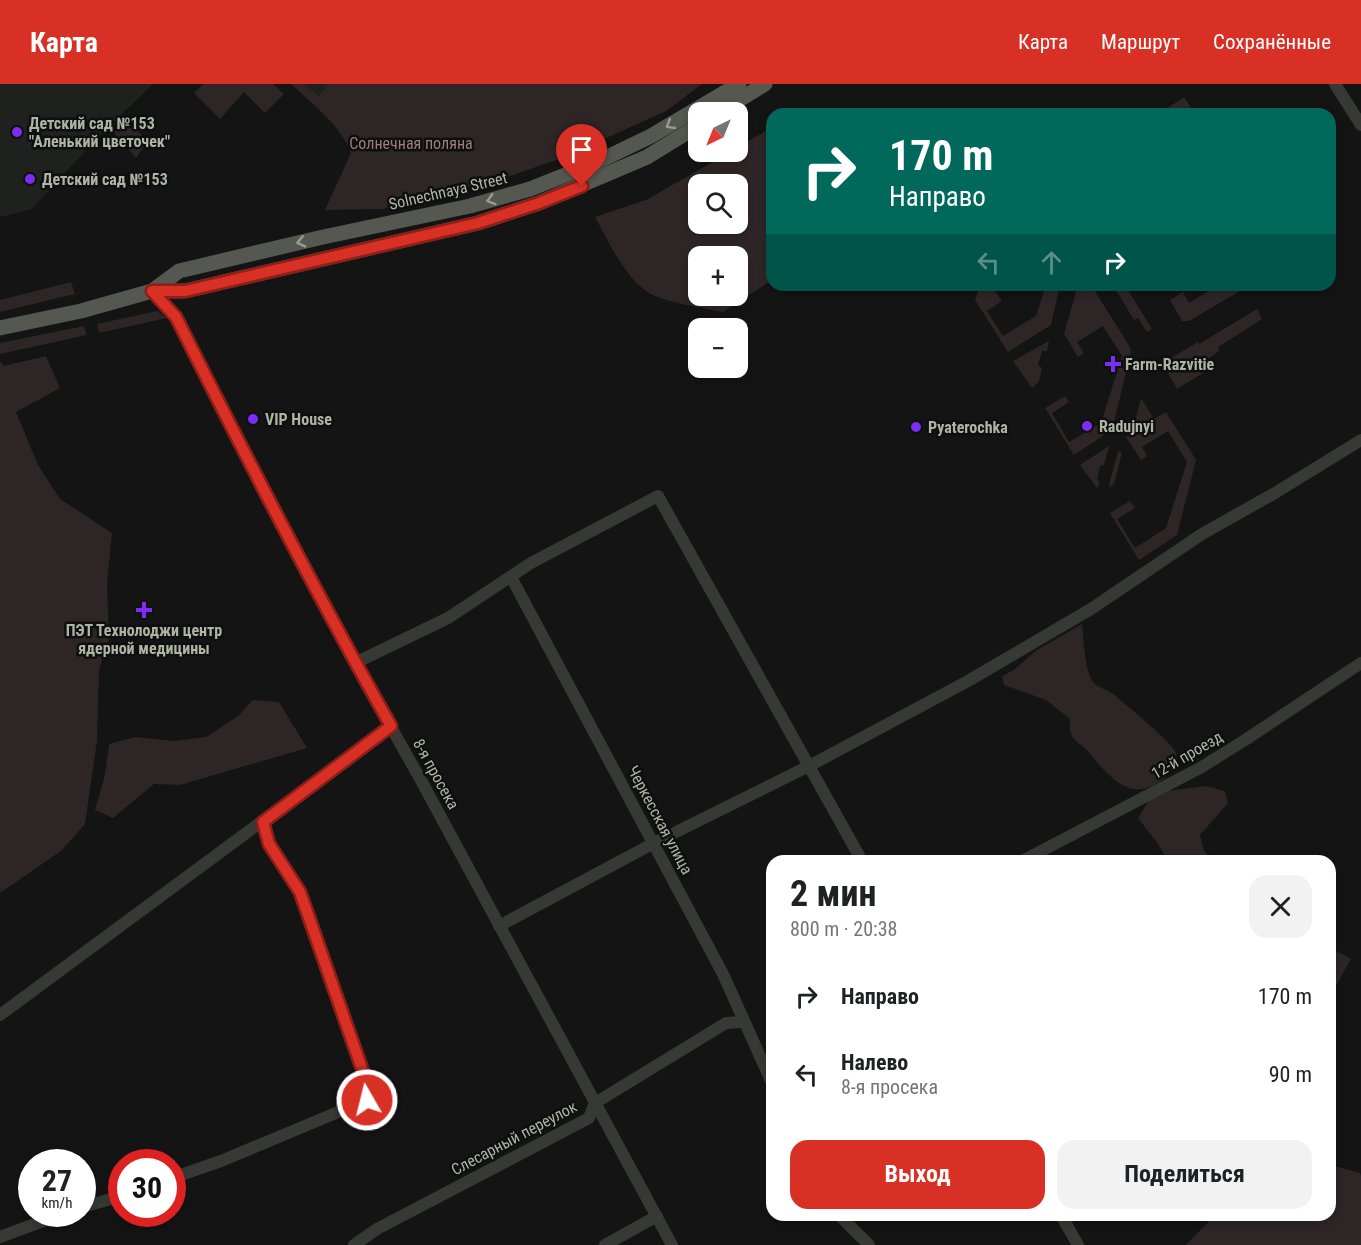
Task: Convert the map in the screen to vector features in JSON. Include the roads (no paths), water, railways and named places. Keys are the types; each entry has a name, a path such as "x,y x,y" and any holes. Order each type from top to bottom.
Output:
{"main road":[{"name":"Solnechnaya Street","path":"152,291 179,271 470,206 530,189 593,164 651,136 739,84"},
{"path":"735,102 765,84"},
{"name":"Solnechnaya Street","path":"0,328 81,311 152,291 185,291 478,223 582,186 647,157 688,132"}],"street":[{"path":"1335,84 1361,125"},
{"name":"8-я просека","path":"152,291 176,317 276,516 672,1245"},
{"path":"499,926 968,681 1092,609 1202,534 1275,493 1361,440"},
{"path":"355,663 448,618 531,563 658,496 859,855"},
{"name":"Черкесская улица","path":"511,577 723,974 766,1070"},
{"name":"12-й проезд","path":"1033,855 1200,768 1361,663"},
{"path":"0,1015 391,726"},
{"path":"186,1173 221,1161 367,1100 368,1086 300,892 269,844 263,822"},
{"name":"Слесарный переулок","path":"354,1245 377,1229 589,1118 595,1103 726,1023 743,1022"},
{"path":"605,1245 657,1216"},
{"path":"845,1221 870,1245"},
{"path":"1064,1221 1078,1245"},
{"path":"0,1237 27,1227"}],"place":[{"name":"Детский сад №153 \"Аленький цветочек\"","path":"17,132"},
{"name":"Детский сад №153","path":"30,179"},
{"name":"Farm-Razvitie","path":"1113,364"},
{"name":"VIP House","path":"253,419"},
{"name":"Radujnyi","path":"1087,426"},
{"name":"Pyaterochka","path":"916,427"},
{"name":"ПЭТ Технолоджи центр ядерной медицины","path":"144,610"}],"park label":[{"name":"Солнечная поляна","path":"411,143"}]}
